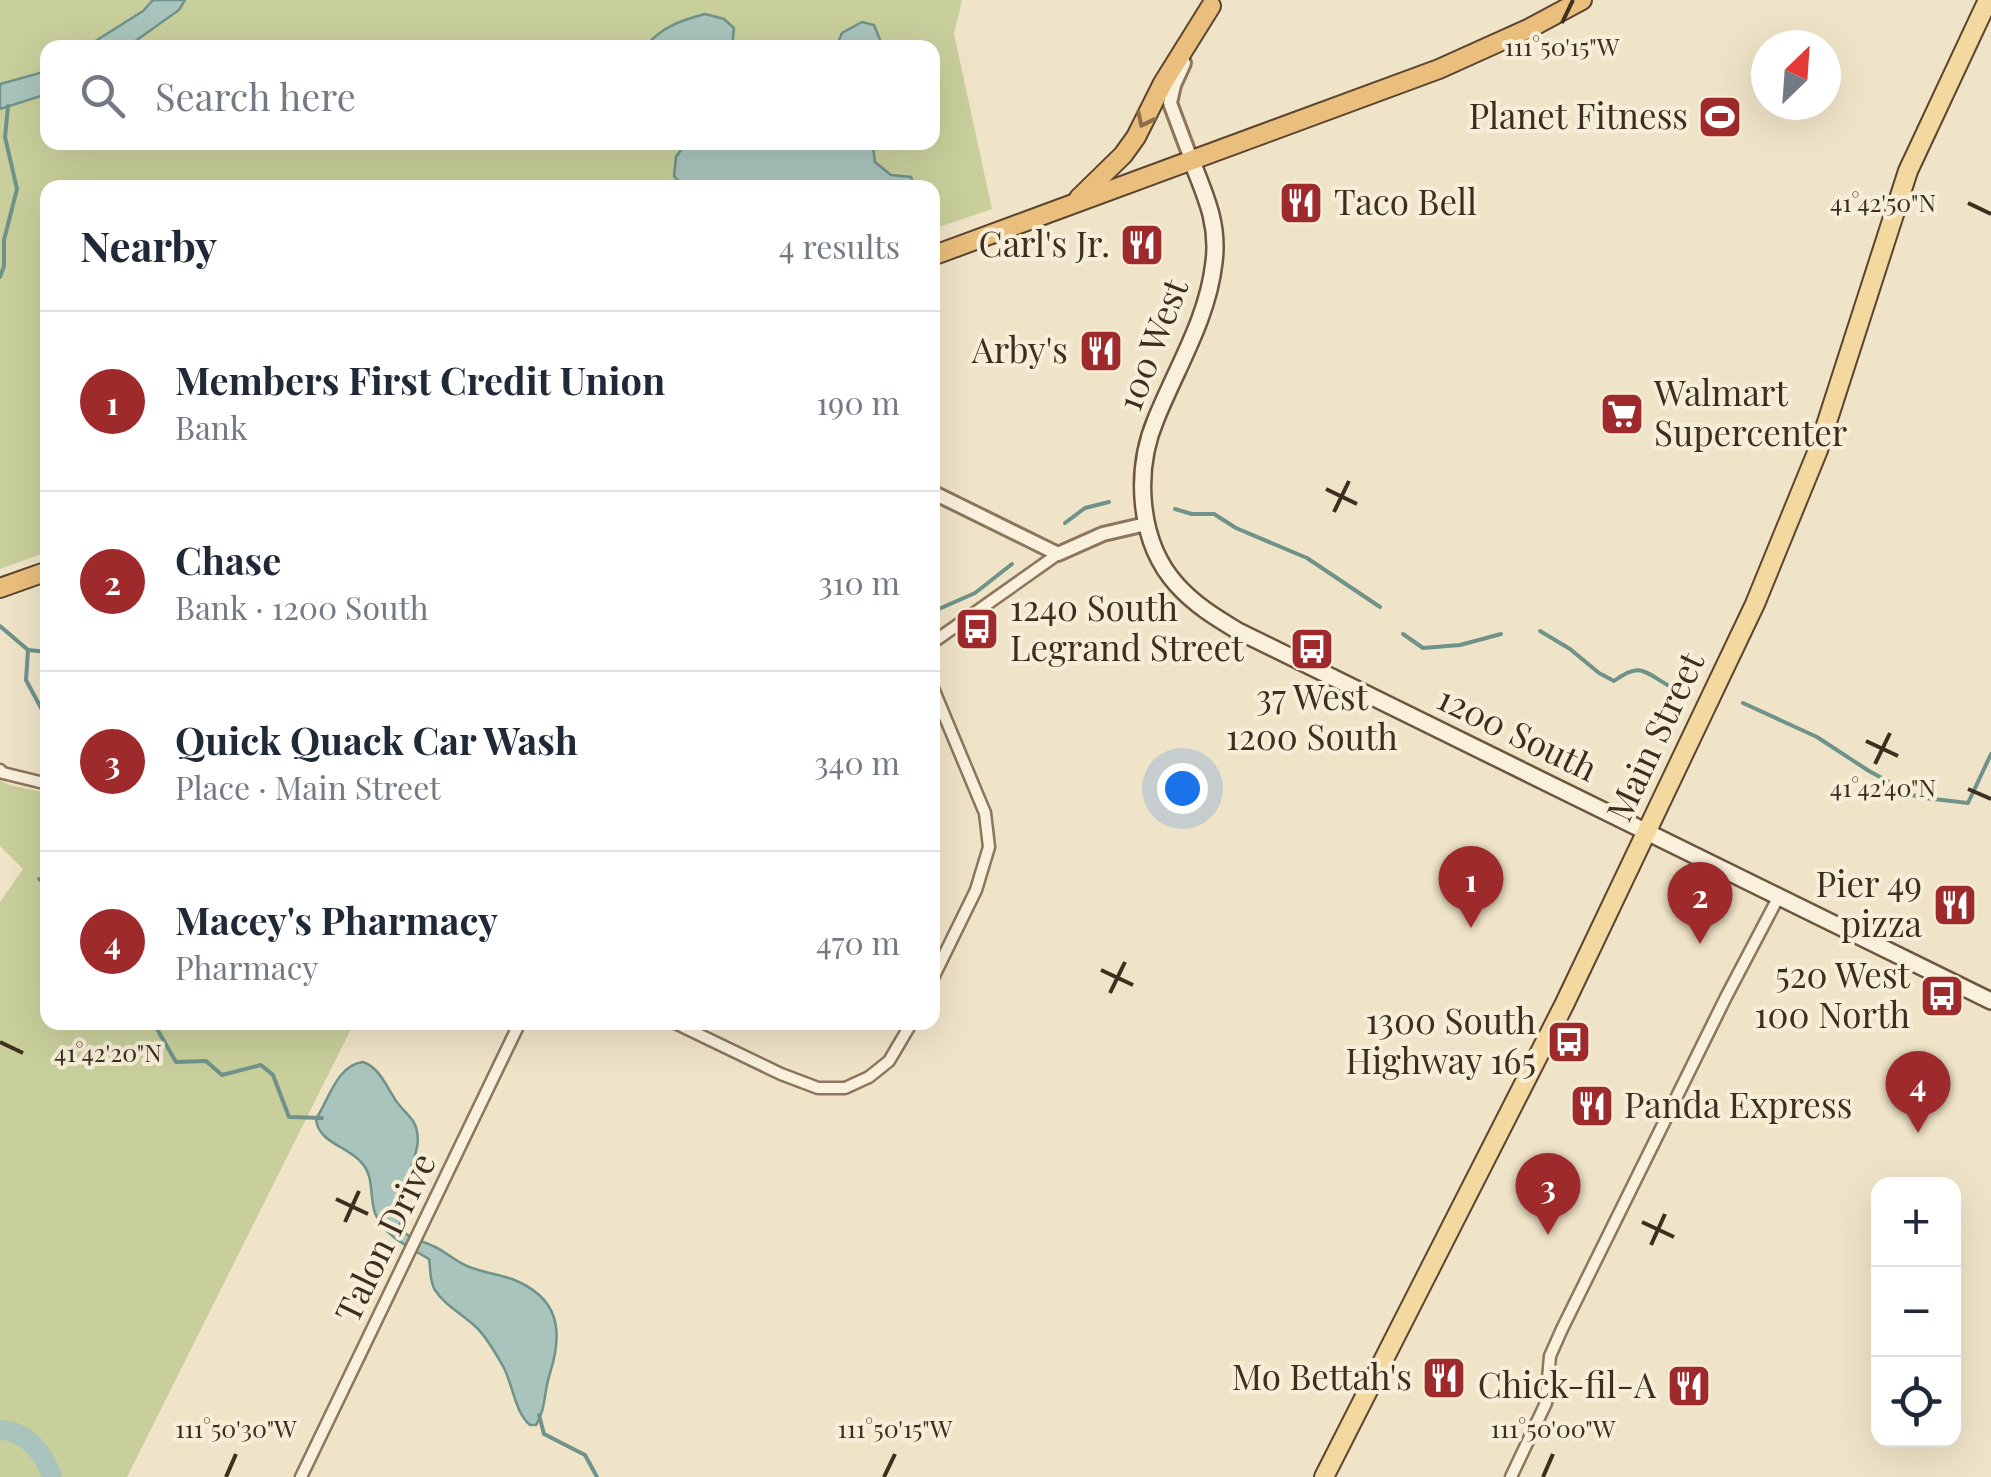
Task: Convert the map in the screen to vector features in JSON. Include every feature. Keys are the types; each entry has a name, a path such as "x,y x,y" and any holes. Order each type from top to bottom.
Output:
{"highway":[{"path":"940,253 1354,102 1530,28 1582,0"},
{"path":"1073,204 1136,137 1163,83 1213,3"},
{"path":"0,588 40,574"}],"main road":[{"name":"Main Street","path":"1331,1475 1564,1005 1755,604 1811,468 1908,171 1988,0"},
{"name":"100 West","path":"1191,159 1215,226 1215,259 1197,328 1154,423 1142,484 1146,524 1175,582 1203,610 1238,630"},
{"name":"1200 South","path":"1238,630 1779,896 1989,994"}],"street":[{"name":"100 West","path":"1191,159 1170,102 1174,84 1213,3"},
{"path":"940,496 1058,554"},
{"path":"940,637 1058,554 1103,534 1146,524"},
{"path":"940,706 984,813 989,847 976,890 940,964"},
{"path":"1,774 40,782"},
{"path":"1511,1477 1546,1403 1550,1356 1562,1329 1779,896"},
{"name":"Talon Drive","path":"301,1477 516,1030"},
{"path":"690,1030 818,1088 845,1088 869,1077 888,1061 907,1030"}],"green space":[{"path":"0,0 962,0 954,34 992,209 940,227 940,180 40,180 40,555 0,569"},
{"path":"0,780 40,792 40,1030 350,1030 127,1477 0,1477 0,902 23,869 0,846"}],"water":[{"path":"153,0 185,0 179,10 137,40 97,40 143,11"},
{"path":"705,14 724,19 734,28 733,40 652,40 687,19"},
{"path":"862,22 874,25 880,40 839,40 842,33"},
{"path":"40,73 40,96 0,109 0,84"},
{"path":"681,150 873,150 875,162 891,175 912,180 678,180 674,176 676,157"},
{"path":"363,1062 381,1076 417,1129 417,1146 402,1194 403,1232 467,1266 527,1286 554,1316 554,1357 536,1425 530,1425 521,1413 504,1368 485,1337 435,1290 429,1259 398,1240 379,1221 365,1167 318,1127 316,1119 340,1076"}],"waterway":[{"path":"0,277 4,240 17,189 5,137 8,106"},
{"path":"1065,523 1085,508 1109,502"},
{"path":"1175,509 1214,514 1236,528 1307,558 1380,607"},
{"path":"940,608 975,593 1012,564"},
{"path":"0,626 28,650 40,651"},
{"path":"1540,631 1614,681 1637,670 1671,687"},
{"path":"1403,634 1423,648 1460,645 1501,634"},
{"path":"28,650 26,680 40,706"},
{"path":"1743,703 1817,737 1917,797 1968,803 1991,754"},
{"path":"158,1030 176,1062 206,1061 222,1075 261,1065 273,1075 289,1117 322,1118"},
{"path":"539,1415 544,1434 585,1455 597,1477"},
{"path":"0,1430 18,1434 33,1444 52,1477"}],"place":[{"name":"Planet Fitness","path":"1720,117"},
{"name":"Taco Bell","path":"1301,203"},
{"name":"Carl's Jr.","path":"1142,245"},
{"name":"Arby's","path":"1101,351"},
{"name":"Walmart Supercenter","path":"1622,414"},
{"name":"1240 South Legrand Street","path":"977,629"},
{"name":"37 West 1200 South","path":"1312,649"},
{"name":"Pier 49 pizza","path":"1955,905"},
{"name":"Members First Credit Union","path":"1471,928"},
{"name":"Chase","path":"1700,944"},
{"name":"520 West 100 North","path":"1942,996"},
{"name":"1300 South Highway 165","path":"1569,1042"},
{"name":"Panda Express","path":"1592,1106"},
{"name":"Macey's Pharmacy","path":"1918,1133"},
{"name":"Quick Quack Car Wash","path":"1548,1235"},
{"name":"Mo Bettah's","path":"1444,1378"},
{"name":"Chick-fil-A","path":"1689,1386"}]}
